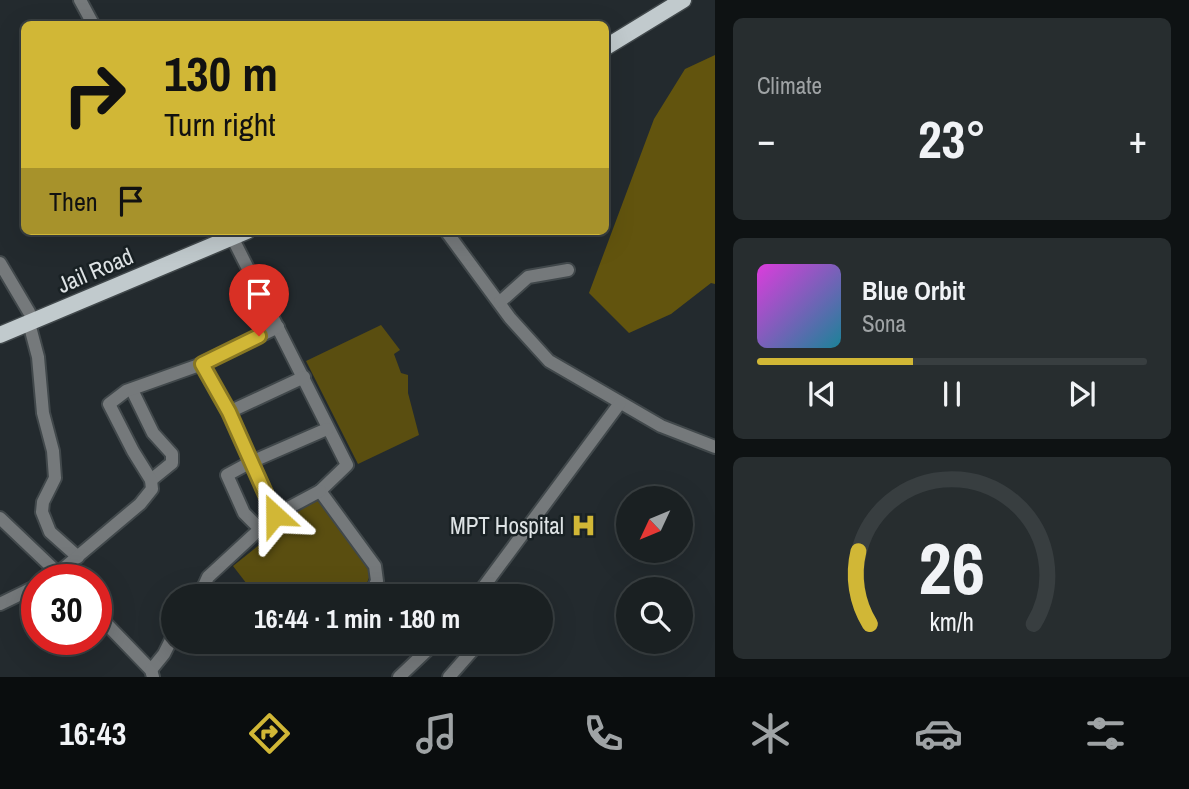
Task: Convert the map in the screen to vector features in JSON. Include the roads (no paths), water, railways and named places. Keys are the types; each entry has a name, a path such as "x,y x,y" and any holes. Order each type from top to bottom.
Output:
{"main road":[{"path":"609,34 665,0"},
{"path":"609,45 683,0"},
{"name":"Jail Road","path":"0,324 29,317 227,235"},
{"name":"Jail Road","path":"0,335 29,317"}],"street":[{"path":"80,0 91,21"},
{"path":"205,584 208,577 275,515 320,491 347,465 233,235"},
{"path":"449,235 533,346 549,361 661,426 715,447"},
{"path":"0,263 29,317 38,356 43,413 53,451 55,478 41,512 50,532 78,557"},
{"path":"500,302 528,277 568,270"},
{"path":"71,564 140,504 152,489 151,480 109,404 126,391 202,364 278,327"},
{"path":"202,364 229,412 275,515"},
{"path":"229,412 304,377"},
{"path":"132,390 153,433 172,454 172,463 151,480"},
{"path":"486,584 620,403"},
{"path":"261,530 244,513 227,475 327,429"},
{"path":"320,491 375,566 376,584"},
{"path":"0,518 44,564"},
{"path":"0,604 21,594"},
{"path":"112,630 152,674 164,654"},
{"path":"399,677 423,654"},
{"path":"449,677 469,654"}],"place":[{"name":"MPT Hospital","path":"584,525"}]}
